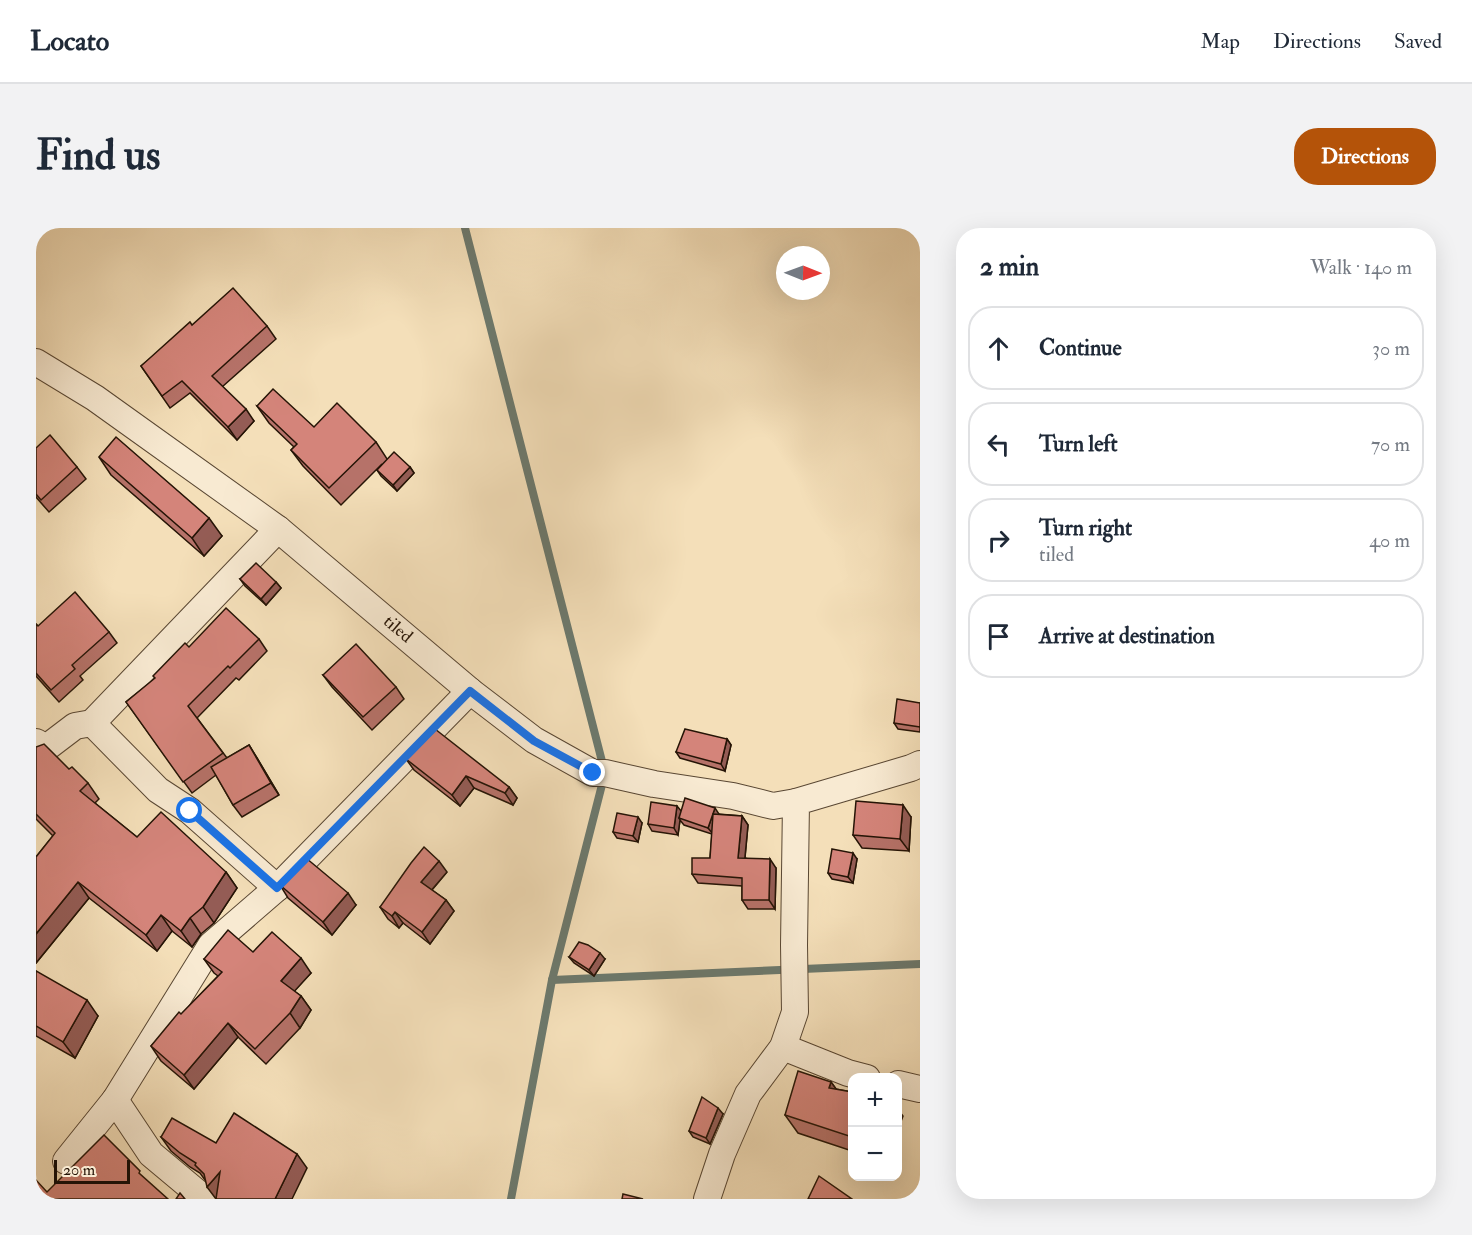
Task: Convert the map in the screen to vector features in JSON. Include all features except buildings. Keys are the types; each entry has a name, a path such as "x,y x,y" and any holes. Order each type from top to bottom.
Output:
{"street":[{"name":"tiled","path":"36,362 95,398 278,530 470,691 534,741 593,773 733,796 773,806 796,802 920,764"},
{"path":"36,743 46,748 75,726 92,723 278,530"},
{"path":"66,1161 115,1100 211,945 277,888 470,691"},
{"path":"92,723 158,790 190,811 277,888"},
{"path":"707,1199 722,1154 748,1094 783,1047 795,1012 796,802"},
{"path":"783,1047 848,1073"},
{"path":"902,1085 920,1089"},
{"path":"115,1100 151,1154 202,1199"}],"waterway":[{"path":"465,228 605,773 552,980 511,1199"},
{"path":"552,980 920,964"}],"route":[{"path":"190,811 277,888 470,691 534,741 593,773"}]}
